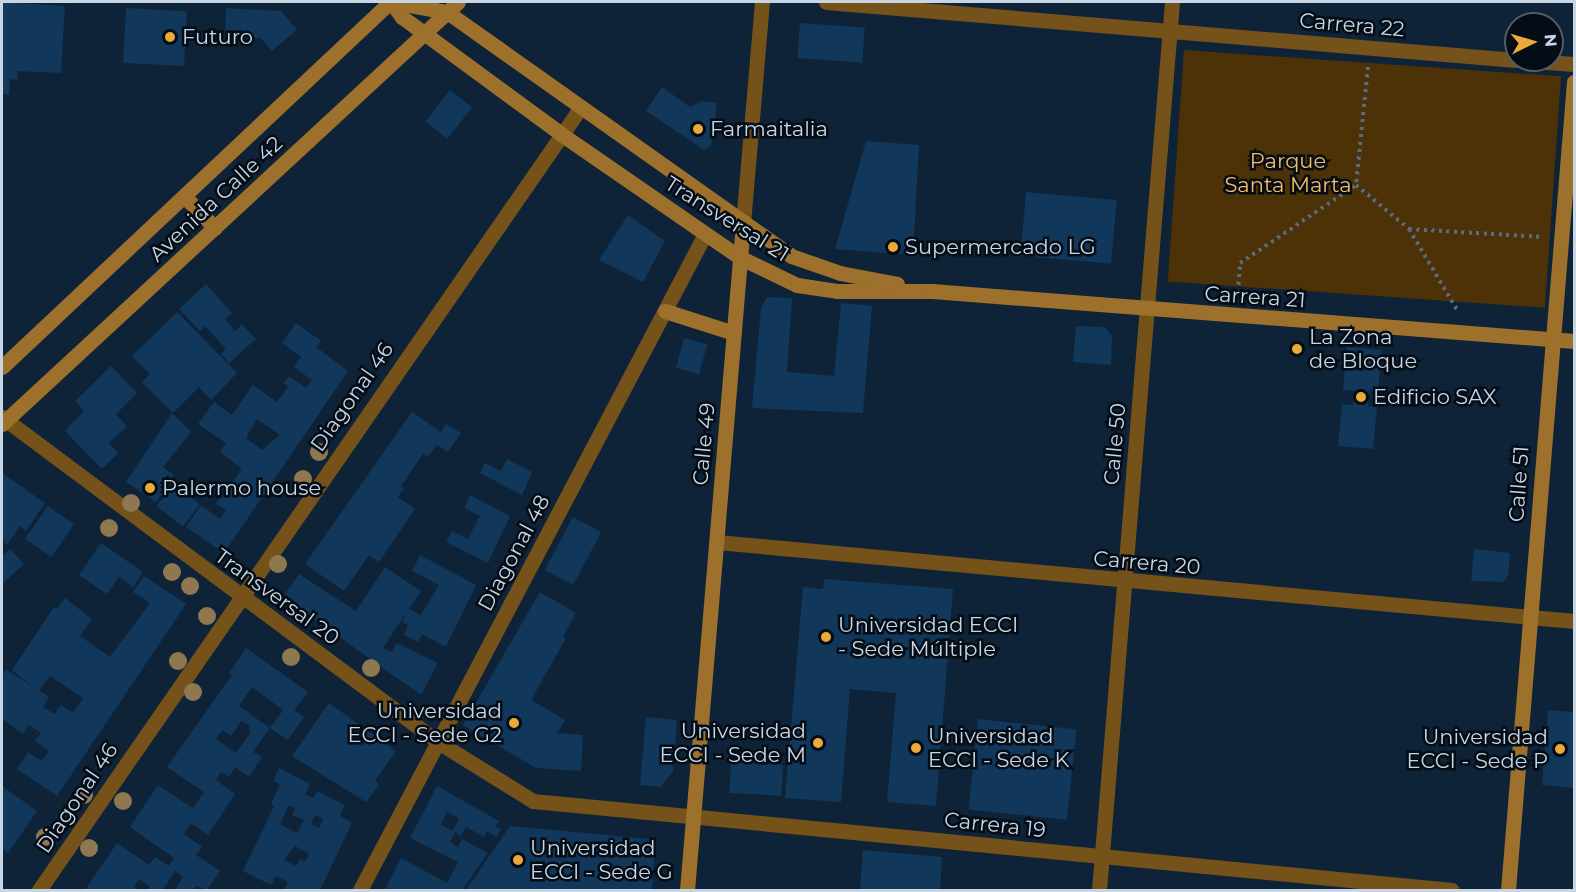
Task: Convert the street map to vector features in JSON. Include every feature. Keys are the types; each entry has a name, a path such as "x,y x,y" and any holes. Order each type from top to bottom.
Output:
{"street":[{"path":"391,2 452,7"},
{"name":"Avenida Calle 42","path":"2,367 391,2"},
{"name":"Transversal 21","path":"391,2 402,17 424,34 561,134 741,258 781,279 810,288 932,291"},
{"name":"Calle 49","path":"687,891 762,2"},
{"name":"Carrera 22","path":"826,2 1504,59"},
{"name":"Calle 50","path":"1099,891 1172,2"},
{"name":"Avenida Calle 42","path":"3,421 215,228 452,7"},
{"name":"Transversal 21","path":"452,7 580,107 791,256 814,265 932,291"},
{"name":"Calle 51","path":"1508,891 1551,339 1575,82"},
{"name":"Diagonal 46","path":"39,891 240,596 580,107"},
{"path":"185,197 215,228"},
{"name":"Diagonal 48","path":"360,891 705,234"},
{"name":"Carrera 21","path":"932,291 1147,310 1575,341"},
{"path":"665,311 734,333"},
{"name":"Transversal 20","path":"3,421 438,742 533,801"},
{"name":"Carrera 20","path":"717,542 1125,582 1575,621"},
{"name":"Carrera 19","path":"533,801 1452,891"}],"path":[{"path":"1356,185 1370,48"},
{"path":"1356,185 1409,229 1457,310"},
{"path":"1238,292 1240,263 1356,185"},
{"path":"1409,229 1551,238"}],"green space":[{"name":"Parque Santa Marta","path":"1184,50 1561,76 1545,308 1168,281"}],"building":[{"path":"2,2 65,6 61,73 18,71 17,80 10,79 9,95 2,94"},
{"path":"126,8 187,11 184,66 123,63"},
{"path":"226,8 281,11 297,30 272,51 261,38 225,37"},
{"path":"800,23 865,28 862,62 798,58"},
{"path":"662,87 690,107 702,101 717,103 711,146 704,150 646,111"},
{"path":"450,90 472,107 447,139 425,122"},
{"path":"866,141 919,145 913,255 835,249"},
{"path":"1026,192 1117,200 1111,264 1020,256"},
{"path":"628,215 665,241 643,282 599,260"},
{"path":"206,284 232,313 225,319 235,331 242,324 256,339 229,363 221,354 226,349 205,326 200,331 179,309"},
{"path":"767,297 792,298 787,372 834,376 841,303 872,306 863,413 752,408 761,308"},
{"path":"177,312 237,373 211,400 199,387 173,413 142,382 150,374 132,356"},
{"path":"296,323 321,341 316,347 348,371 224,553 186,527 201,505 220,519 226,510 216,504 242,469 220,452 226,443 198,424 214,402 232,415 253,385 277,402 288,387 284,383 289,376 306,388 312,380 294,367 301,357 282,343","holes":["257,419 280,435 262,450 246,438"]},
{"path":"1076,326 1105,327 1112,336 1111,365 1073,362"},
{"path":"684,338 707,344 699,374 676,368"},
{"name":"Edificio SAX","path":"1347,347 1382,350 1378,391 1369,390 1368,406 1377,407 1373,449 1338,446 1342,404 1353,405 1355,391 1343,390"},
{"path":"111,366 137,393 116,414 127,426 109,443 118,453 102,469 65,431 84,411 75,401"},
{"path":"412,412 441,432 446,424 461,433 448,452 437,445 428,457 423,454 401,486 404,488 398,497 415,509 379,562 369,555 344,591 305,564"},
{"path":"172,413 191,432 163,467 174,475 156,502 126,482"},
{"path":"507,459 532,472 522,495 480,473 485,463 501,471"},
{"path":"2,473 45,503 26,531 20,526 7,545 2,538"},
{"path":"174,484 200,504 183,526 157,506"},
{"path":"470,495 510,516 488,563 446,542 452,531 468,539 480,516 464,508"},
{"path":"48,506 74,524 51,557 25,539"},
{"path":"573,517 601,532 573,585 545,570"},
{"path":"101,543 143,572 133,587 119,577 107,594 79,575"},
{"path":"10,549 24,564 2,584 2,557"},
{"path":"1474,549 1510,553 1508,576 1503,582 1471,581"},
{"path":"420,555 476,585 446,647 422,634 418,642 404,635 408,625 402,622 407,611 383,648 392,652 397,643 438,663 421,695 283,597 299,574 356,611 385,567 421,591 409,609 421,615 439,585 412,571"},
{"path":"144,576 186,604 57,796 17,769 28,752 42,761 49,751 35,741 41,733 29,725 23,734 2,719 2,676 6,669 33,687 12,670 54,607 57,609 65,598 92,619 80,636 110,657 150,603 133,592","holes":["50,676 83,698 73,713 61,705 54,714 43,707 49,697 39,690"]},
{"path":"824,579 953,589 936,806 887,802 896,693 850,689 841,802 785,798 803,587 823,589"},
{"path":"540,592 576,613 563,636 566,638 531,700 565,720 557,733 583,735 581,771 536,768 463,725"},
{"path":"246,648 308,692 294,710 304,717 288,740 270,728 264,736 253,752 262,757 249,777 235,767 229,777 221,772 216,780 235,794 208,835 191,823 184,834 202,847 196,855 220,871 207,890 196,886 193,890 175,890 183,877 175,871 163,890 148,890 150,887 139,879 134,887 139,890 85,890 117,843 149,865 155,857 169,866 174,858 130,827 158,785 193,808 204,792 167,767 232,675 229,673","holes":["252,687 283,710 270,728 239,706","241,721 249,725 250,733 236,753 216,739 222,730 231,736"]},
{"path":"329,703 396,751 375,781 379,785 366,802 292,756"},
{"name":"Universidad ECCI - Sede P","path":"1548,710 1574,712 1574,788 1542,785"},
{"path":"646,717 677,720 673,772 660,787 640,785"},
{"path":"978,719 1076,729 1067,820 968,810"},
{"path":"731,762 783,765 781,796 729,793"},
{"path":"279,768 310,784 305,794 313,798 317,791 345,805 340,816 352,823 320,890 284,890 288,882 276,876 271,885 243,871 274,806 271,804 280,784 273,781","holes":["289,805 295,808 292,815 304,820 297,833 280,824","315,815 323,819 319,828 311,824","295,846 309,854 305,862 300,859 296,866 284,860"]},
{"path":"2,786 37,811 8,853 2,849"},
{"path":"437,786 499,821 495,826 501,829 497,837 487,831 484,837 466,827 461,836 455,832 450,842 458,847 462,839 488,853 462,890 385,890 401,858 447,883 458,862 410,838","holes":["447,812 459,818 453,831 441,825"]},
{"path":"510,826 650,839 655,845 652,890 466,890"},
{"path":"863,850 942,857 940,890 860,890"}],"place":[{"name":"Futuro","path":"170,37"},
{"name":"Farmaitalia","path":"698,129"},
{"name":"Supermercado LG","path":"893,247"},
{"name":"La Zona de Bloque","path":"1297,349"},
{"name":"Edificio SAX","path":"1361,397"},
{"name":"Palermo house","path":"150,488"},
{"name":"Universidad ECCI - Sede Múltiple","path":"826,637"},
{"name":"Universidad ECCI - Sede G2","path":"514,723"},
{"name":"Universidad ECCI - Sede M","path":"818,743"},
{"name":"Universidad ECCI - Sede K","path":"916,748"},
{"name":"Universidad ECCI - Sede P","path":"1560,749"},
{"name":"Universidad ECCI - Sede G","path":"518,860"}]}
